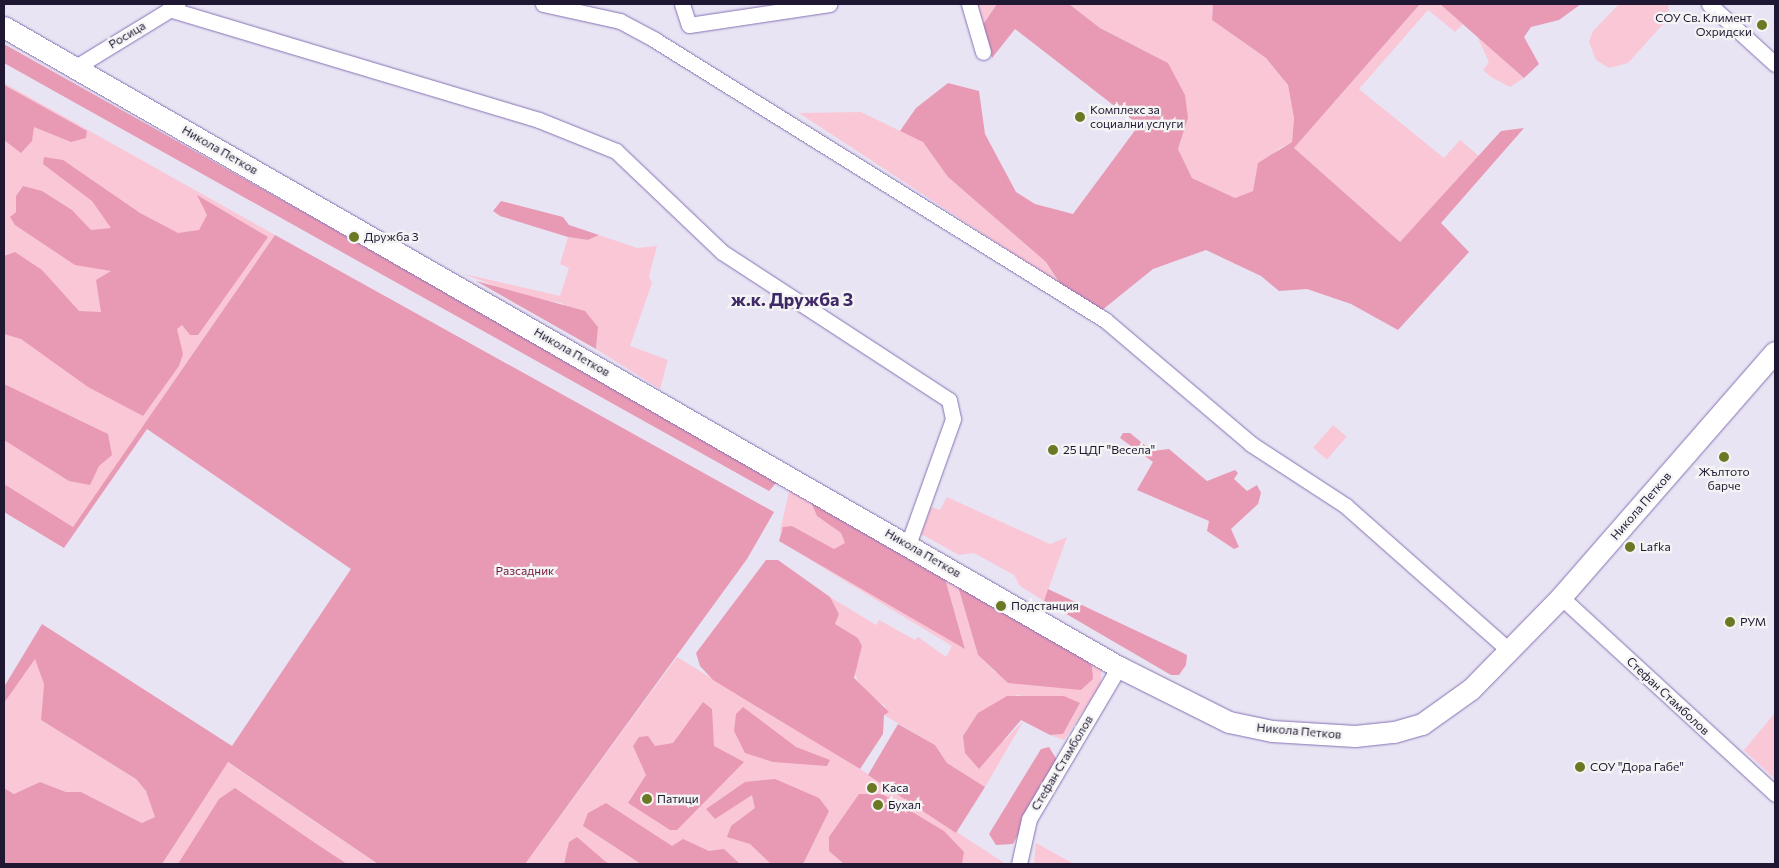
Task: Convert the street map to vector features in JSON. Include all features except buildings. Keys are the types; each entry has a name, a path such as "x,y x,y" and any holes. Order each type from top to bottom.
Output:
{"street":[{"path":"543,4 620,21 701,66 1105,320 1251,444 1346,506 1509,650"},
{"path":"682,4 689,26 829,4"},
{"path":"970,4 983,52"},
{"path":"1709,4 1775,64"},
{"path":"174,7 540,121 616,152 722,252 949,400 953,419 908,545"},
{"name":"Росица","path":"76,67 174,7"},
{"name":"Никола Петков","path":"4,26 1119,667 1229,722 1272,731 1355,736 1422,724 1471,689 1561,597 1775,352"},
{"name":"Стефан Стамболов","path":"1561,597 1775,794"},
{"name":"Стефан Стамболов","path":"1019,864 1029,819 1119,667"}],"shaded area":[{"path":"975,4 997,4 982,26"},
{"path":"1069,4 1213,4 1212,20 1266,58 1288,85 1294,118 1292,142 1278,149 1253,191 1235,198 1192,178 1178,149 1188,118 1168,63 1100,28"},
{"path":"1420,4 1440,4 1463,24 1455,32 1428,10 1359,89 1444,158 1460,140 1479,156 1400,242 1294,148"},
{"path":"1619,4 1668,4 1669,12 1665,22 1628,63 1609,68 1596,60 1589,42 1593,31"},
{"path":"1477,36 1524,78 1510,87 1491,77 1483,70 1489,62"},
{"path":"4,83 275,235 73,527 4,484"},
{"path":"861,112 923,142 948,177 1046,262 1061,285 799,113"},
{"path":"599,235 637,248 657,246 649,276 652,283 630,346 668,360 660,389 596,349 598,327 561,303 524,297 464,274 560,296 569,268 560,264 568,237 588,240"},
{"path":"1333,425 1347,437 1327,459 1313,448"},
{"path":"790,488 810,500 817,516 841,533 846,543 834,549 792,526 780,531"},
{"path":"947,497 1050,544 1067,537 1044,601 1020,586 1014,575 974,553 959,555 921,534 931,507 940,510"},
{"path":"779,541 965,648 944,575 957,583 978,655 995,672 1082,690 1082,654 1102,669 1100,686 1064,740 1050,735 1063,734 1080,703 1016,695 1004,741 1024,720 985,787 947,763 935,745 884,715 885,706 860,689 853,667 862,646 858,638 835,624 839,614 830,597 876,625 879,620 915,640 918,637 946,657 952,646"},
{"path":"677,657 860,769 1006,864 525,864"},
{"path":"35,658 44,684 41,720 136,779 146,791 156,817 143,823 81,792 66,792 40,782 14,794 4,788 4,703"},
{"path":"1775,713 1775,779 1744,750"},
{"path":"227,762 378,864 162,864"},
{"path":"1036,843 1074,864 1034,864"}],"green space":[{"path":"997,4 1069,4 1100,28 1168,63 1185,95 1188,118 1178,149 1192,178 1235,198 1253,191 1258,163 1292,142 1294,118 1288,85 1266,58 1212,20 1213,4 1420,4 1294,148 1400,242 1501,131 1524,128 1441,223 1469,252 1398,330 1351,304 1307,289 1279,291 1261,276 1206,250 1153,269 1101,311 1061,285 1046,262 948,177 923,142 900,131 916,108 948,83 979,91 985,134 1016,192 1035,204 1073,214 1139,125 1015,29 992,58 982,26"},
{"path":"1440,4 1581,4 1559,20 1531,27 1524,37 1539,64 1524,78"},
{"path":"4,44 774,476 777,482 769,491 4,63"},
{"path":"4,85 87,131 86,138 71,142 34,127 32,141 21,153 4,140"},
{"path":"44,157 63,160 140,213 178,233 199,230 207,215 197,195 268,237 198,335 190,335 182,325 177,329 183,354 179,366 143,416 88,387 21,339 4,334 4,256 15,252 42,270 79,311 101,312 96,280 111,271 75,265 15,225 10,217 16,212 16,196 23,186 42,191 72,210 91,230 111,228 92,201 43,164"},
{"path":"501,201 563,217 569,225 599,235 588,240 568,237 500,216 493,211"},
{"name":"Разсадник","path":"275,235 774,512 747,559 525,864 378,864 228,762 162,864 4,864 4,788 14,794 40,782 66,792 81,792 142,823 155,817 146,791 136,779 41,720 44,684 35,659 4,703 4,687 42,624 232,746 351,569 147,429 64,548 4,512 4,484 73,527"},
{"path":"476,281 585,311 598,327 596,349"},
{"path":"4,384 108,434 112,455 99,466 90,485 69,481 4,440"},
{"path":"1123,433 1130,433 1152,451 1169,449 1207,481 1235,470 1238,473 1234,479 1247,491 1257,485 1261,493 1258,504 1231,529 1239,547 1234,549 1207,531 1209,521 1137,490 1153,462 1120,438"},
{"path":"810,500 944,575 965,649 779,541 783,527 792,526 834,549 845,543 841,533 817,516"},
{"path":"766,560 778,560 830,597 839,614 835,624 858,638 862,646 854,678 889,712 884,715 883,734 860,769 713,680 700,666 696,653"},
{"path":"957,583 1082,654 1092,666 1093,679 1081,690 1008,683 978,655"},
{"path":"1048,589 1187,655 1186,665 1179,675 1171,675 1044,601"},
{"path":"1007,696 1064,696 1080,703 1063,734 1050,735 1021,720 979,769 965,753 963,736 978,713"},
{"path":"703,702 712,709 714,746 744,762 677,830 670,830 628,803 646,775 633,746 639,737 648,736 655,746 673,743"},
{"path":"743,707 796,747 830,760 827,766 773,762 745,753 734,731 736,714"},
{"path":"898,724 935,745 947,763 985,787 956,833 868,775"},
{"path":"1049,747 1057,760 1013,844 996,845 989,834 1041,749"},
{"path":"775,779 819,798 829,811 803,864 771,864 750,844 727,837 731,826 755,808 752,795 715,819 706,809 745,782"},
{"path":"235,788 347,864 178,864 219,799"},
{"path":"859,794 882,794 944,831 964,852 962,864 844,864 829,851 829,837"},
{"path":"606,803 672,846 683,839 709,851 724,849 740,864 641,864 583,826 588,813"},
{"path":"577,837 610,864 564,864 569,842"}],"place":[{"name":"СОУ Св. Климент Охридски","path":"1762,25"},
{"name":"Комплекс за социални услуги","path":"1080,117"},
{"name":"Дружба 3","path":"354,237"},
{"name":"25 ЦДГ \"Весела\"","path":"1053,450"},
{"name":"Жълтото барче","path":"1724,457"},
{"name":"Lafka","path":"1630,547"},
{"name":"Подстанция","path":"1001,606"},
{"name":"РУМ","path":"1730,622"},
{"name":"СОУ \"Дора Габе\"","path":"1580,767"},
{"name":"Каса","path":"872,788"},
{"name":"Патици","path":"647,799"},
{"name":"Бухал","path":"878,805"}],"district":[{"name":"ж.к. Дружба 3","path":"792,299"}]}
